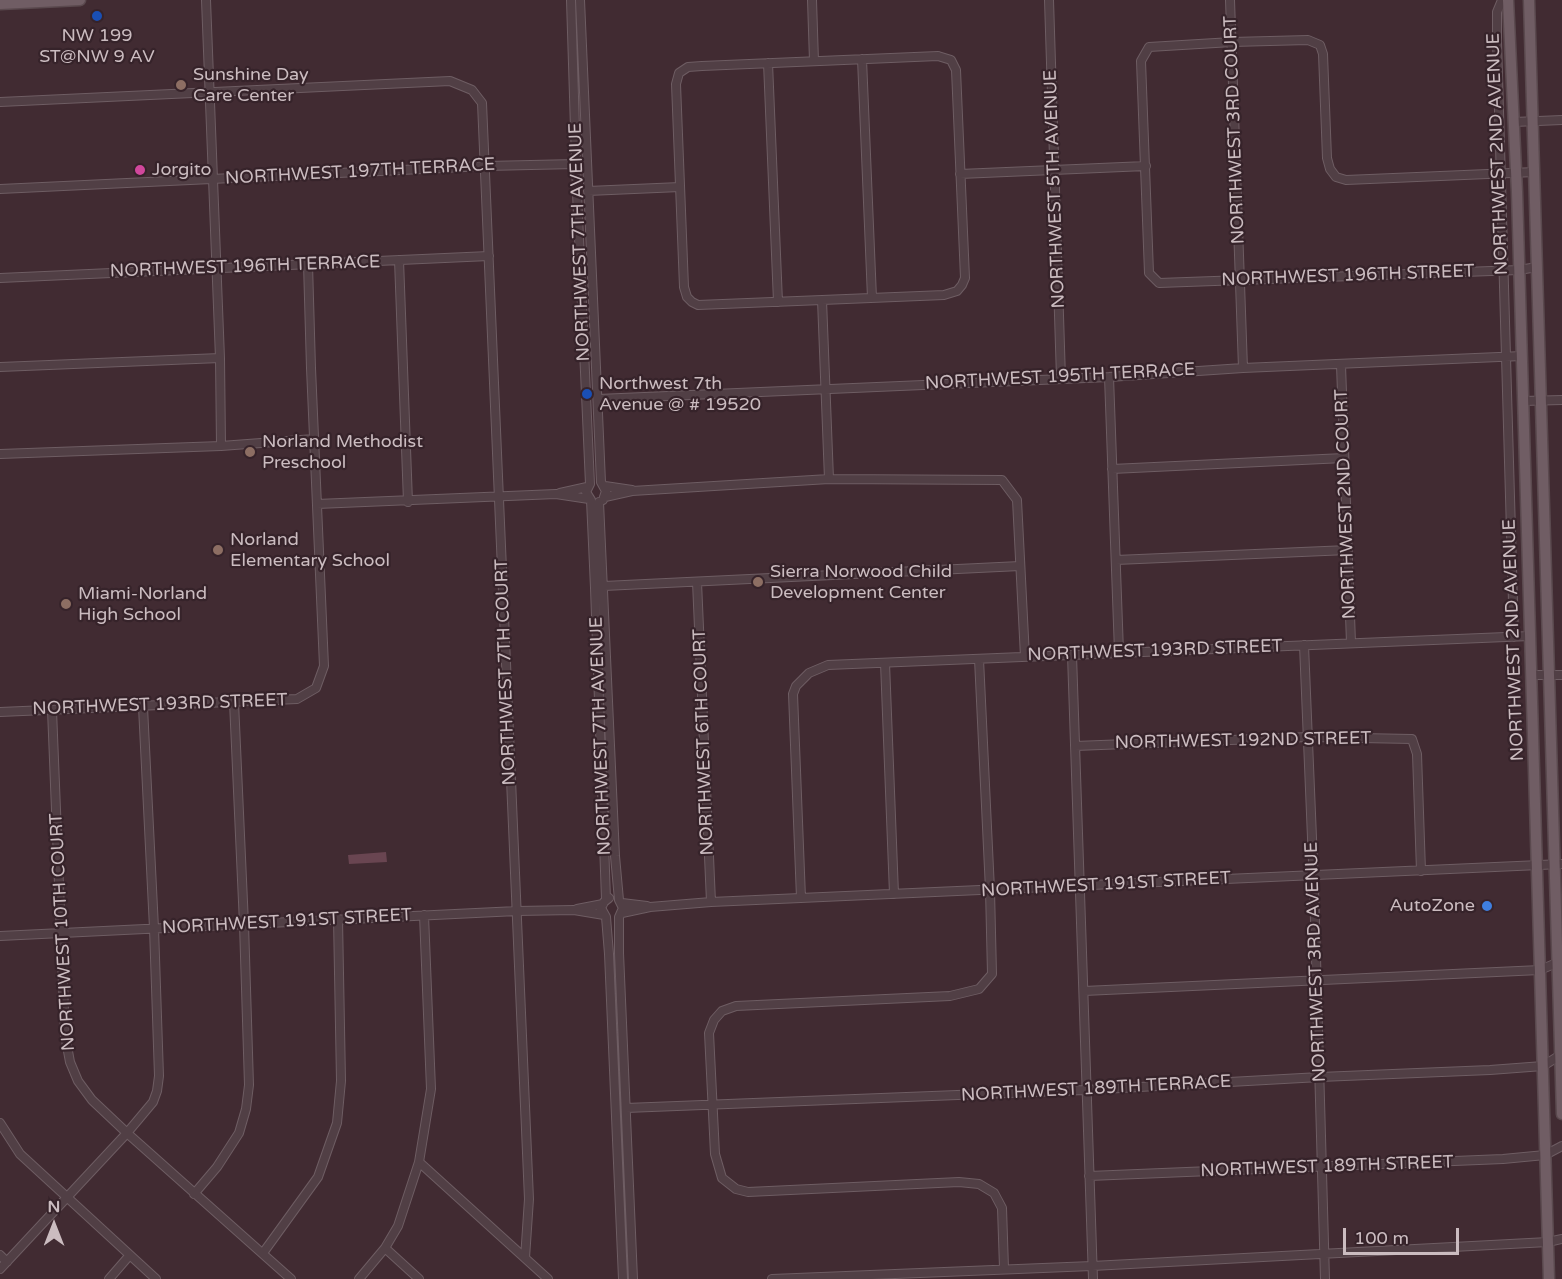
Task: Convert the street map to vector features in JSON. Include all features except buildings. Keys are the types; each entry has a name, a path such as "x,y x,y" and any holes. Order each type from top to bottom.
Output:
{"main road":[{"path":"0,4 80,0"},
{"name":"NORTHWEST 2ND AVENUE","path":"1508,0 1520,270 1549,1279"},
{"name":"NORTHWEST 2ND AVENUE","path":"1529,0 1549,675 1558,865 1562,1114"}],"street":[{"path":"206,0 220,358 221,446"},
{"name":"NORTHWEST 7TH AVENUE","path":"571,0 588,485 586,495 596,500"},
{"name":"NORTHWEST 7TH AVENUE","path":"580,0 598,399 603,484 606,491 596,500 604,902"},
{"path":"812,0 814,61"},
{"name":"NORTHWEST 5TH AVENUE","path":"1049,0 1061,378"},
{"name":"NORTHWEST 3RD COURT","path":"1230,0 1243,368"},
{"path":"1502,0 1497,12 1500,173 1514,636"},
{"path":"960,174 1146,166 1142,61 1149,47 1308,40 1320,45 1323,54 1327,158 1330,170 1336,177 1346,180 1534,172"},
{"path":"938,56 951,60 956,70 965,278 962,285 957,291 944,295 698,305 687,297 684,287 676,84 679,73 688,67 862,59 938,56"},
{"path":"862,59 872,298"},
{"path":"768,63 778,302"},
{"name":"NORTHWEST 7TH COURT","path":"209,92 450,81 472,90 482,103 529,1199 525,1258"},
{"path":"0,102 209,92"},
{"path":"1514,122 1562,120"},
{"name":"NORTHWEST 197TH TERRACE","path":"0,189 486,165 576,164"},
{"name":"NORTHWEST 196TH STREET","path":"1146,166 1149,273 1159,283 1520,270 1537,267"},
{"path":"588,191 680,187"},
{"name":"NORTHWEST 196TH TERRACE","path":"0,278 489,256"},
{"path":"399,260 408,502"},
{"path":"308,264 317,506 556,494 596,500 632,490 829,479 1002,480 1017,500 1024,657"},
{"path":"822,300 829,479"},
{"name":"NORTHWEST 195TH TERRACE","path":"598,399 1522,356"},
{"path":"0,367 220,358"},
{"name":"NORTHWEST 2ND COURT","path":"1341,365 1351,643"},
{"path":"1109,377 1119,652"},
{"path":"1523,401 1562,400"},
{"path":"0,454 221,446 314,440"},
{"path":"1112,469 1344,458"},
{"path":"556,494 596,481 632,490"},
{"name":"NORTHWEST 7TH AVENUE","path":"596,500 604,586 615,856 620,901"},
{"name":"NORTHWEST 193RD STREET","path":"0,712 297,699 316,688 324,666 317,506"},
{"path":"1116,560 1348,550"},
{"path":"604,586 1020,566"},
{"name":"NORTHWEST 6TH COURT","path":"697,582 711,902"},
{"name":"NORTHWEST 193RD STREET","path":"801,898 794,694 796,686 809,672 828,665 1530,636"},
{"name":"NORTHWEST 3RD AVENUE","path":"1304,645 1314,875 1325,1279"},
{"path":"1072,655 1092,1279"},
{"path":"979,659 992,974 979,989 950,996 736,1006 723,1011 714,1020 709,1033 715,1154 722,1178 736,1189 748,1192 959,1182 979,1184 994,1192 1002,1208 1004,1268"},
{"path":"885,663 894,894"},
{"path":"1531,675 1562,675"},
{"path":"194,1194 217,1167 239,1133 246,1109 249,1085 234,702"},
{"path":"0,1269 4,1258 127,1133 153,1102 157,1090 159,1076 154,928 143,707"},
{"name":"NORTHWEST 10TH COURT","path":"52,710 65,1035 70,1062 78,1081 92,1100 291,1279"},
{"name":"NORTHWEST 192ND STREET","path":"1076,746 1309,737 1412,739 1417,754 1421,871"},
{"name":"NORTHWEST 191ST STREET","path":"621,915 650,907 711,902 1558,865"},
{"path":"623,1279 605,916 601,908 604,902 614,898 620,901 621,915 633,1279"},
{"name":"NORTHWEST 191ST STREET","path":"620,901 650,907"},
{"name":"NORTHWEST 191ST STREET","path":"574,910 604,902"},
{"name":"NORTHWEST 191ST STREET","path":"0,936 517,911 574,910 605,916"},
{"path":"359,1279 385,1248 398,1226 419,1162 431,1089 424,915"},
{"path":"605,916 613,919 621,915"},
{"path":"263,1254 318,1177 337,1124 341,1081 338,919"},
{"path":"1084,991 1540,970 1560,961"},
{"path":"1543,1066 1561,1054"},
{"name":"NORTHWEST 189TH TERRACE","path":"626,1108 1085,1090 1543,1066"},
{"path":"0,1123 20,1154 156,1279"},
{"name":"NORTHWEST 189TH STREET","path":"1089,1176 1503,1160 1545,1155 1562,1146"},
{"path":"419,1162 548,1279"},
{"path":"772,1279 1092,1266 1548,1242 1562,1239"},
{"path":"385,1248 419,1279"},
{"path":"109,1279 129,1256"}],"shaded area":[{"path":"386,852 387,862 349,864 348,855"}],"place":[{"name":"NW 199 ST@NW 9 AV","path":"97,16"},
{"name":"Sunshine Day Care Center","path":"181,85"},
{"name":"Jorgito","path":"140,170"},
{"name":"Northwest 7th Avenue @ # 19520","path":"587,394"},
{"name":"Norland Methodist Preschool","path":"250,452"},
{"name":"Norland Elementary School","path":"218,550"},
{"name":"Sierra Norwood Child Development Center","path":"758,582"},
{"name":"Miami-Norland High School","path":"66,604"},
{"name":"AutoZone","path":"1487,906"}]}
